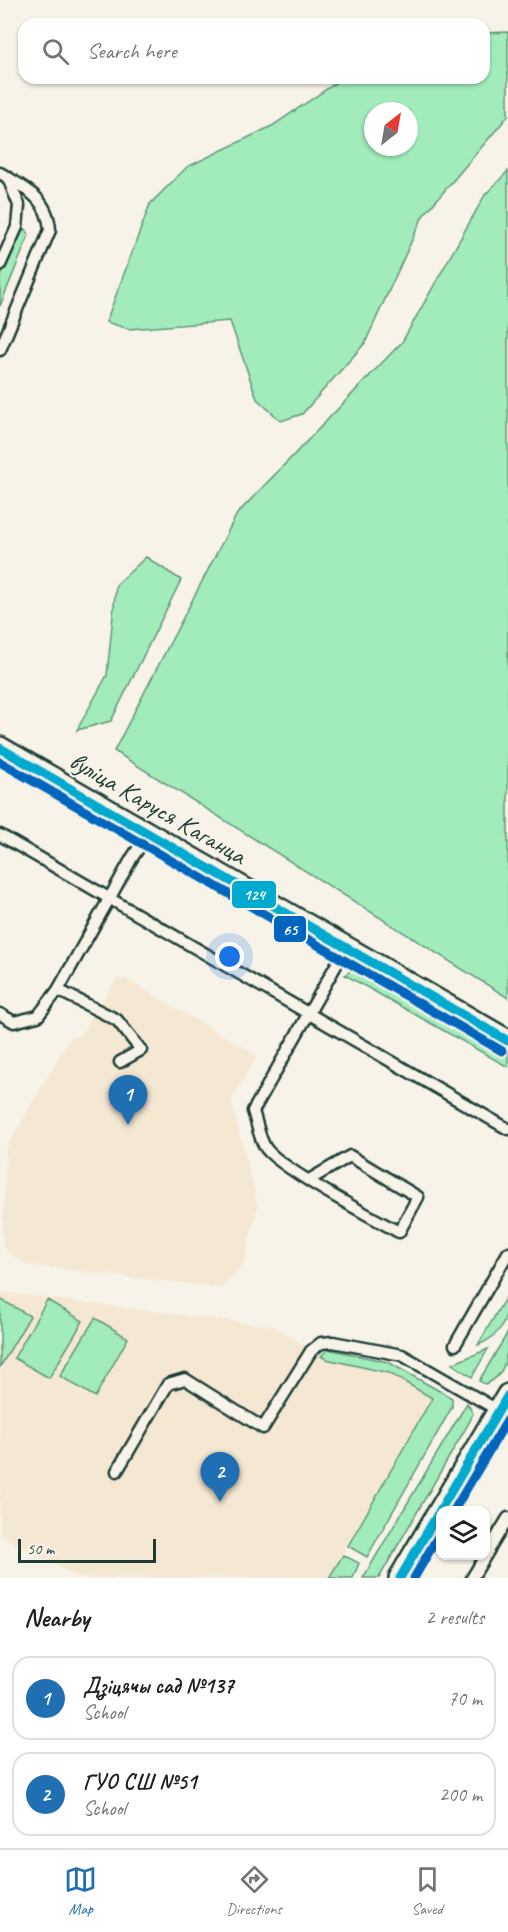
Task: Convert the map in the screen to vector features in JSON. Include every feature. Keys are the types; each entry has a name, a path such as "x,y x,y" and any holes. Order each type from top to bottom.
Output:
{"street":[{"name":"вуліца Каруся Каганца","path":"0,748 508,1041"},
{"path":"400,1578 505,1407"}],"lane":[{"path":"0,265 17,227 19,205 4,176"},
{"path":"0,350 50,230 49,217 43,203 32,192 4,176"},
{"path":"0,1014 14,1022 38,1016 58,990 148,834"},
{"path":"0,835 508,1129"},
{"path":"309,1180 350,1156 418,1197 399,1232 309,1180 266,1148 253,1111 310,1014 346,946"},
{"path":"58,990 117,1020 141,1050 120,1062"},
{"path":"455,1345 508,1253"},
{"path":"117,1471 168,1384 185,1379 263,1428 311,1351 321,1343 333,1342 402,1355 505,1407"},
{"path":"472,1578 508,1518"}],"shaded area":[{"path":"124,978 257,1055 231,1101 258,1205 243,1266 221,1288 26,1265 2,1247 6,1149 70,1037 80,1036 116,980"},
{"path":"0,1292 273,1326 326,1359 389,1373 432,1398 329,1578 79,1578 0,1535"}],"green space":[{"path":"508,32 508,116 423,216 365,343 302,414 281,421 257,399 230,321 129,329 106,322 150,204 187,167 272,126 334,84 490,84 490,33"},
{"path":"508,171 508,998 114,751 237,514 402,342 485,195"},
{"path":"20,229 26,229 29,235 0,306 0,278"},
{"path":"146,557 181,580 111,721 77,730 107,675 116,585"},
{"path":"353,969 508,1055 508,1067 345,975"},
{"path":"508,1293 507,1311 502,1325 493,1336 478,1345"},
{"path":"0,1299 30,1316 0,1367"},
{"path":"47,1300 83,1321 49,1378 14,1358"},
{"path":"95,1318 128,1338 95,1397 60,1376"},
{"path":"508,1332 507,1355 498,1376 485,1384 479,1381"},
{"path":"328,1349 388,1362 452,1398 452,1407 367,1557 348,1546 432,1398 389,1373 321,1356"},
{"path":"488,1349 472,1377 452,1364"},
{"path":"467,1403 473,1413 470,1421 379,1578 363,1578"},
{"path":"343,1555 359,1563 353,1578 329,1578"}],"transit line":[{"name":"124","path":"0,748 508,1041"},
{"name":"65","path":"0,762 502,1051"},
{"name":"124","path":"400,1578 508,1395"},
{"name":"65","path":"456,1506 508,1419"},
{"name":"65","path":"414,1578 436,1540"}],"place":[{"name":"Дзіцячы сад №137","path":"128,1125"},
{"name":"ГУО СШ №51","path":"220,1502"}]}
